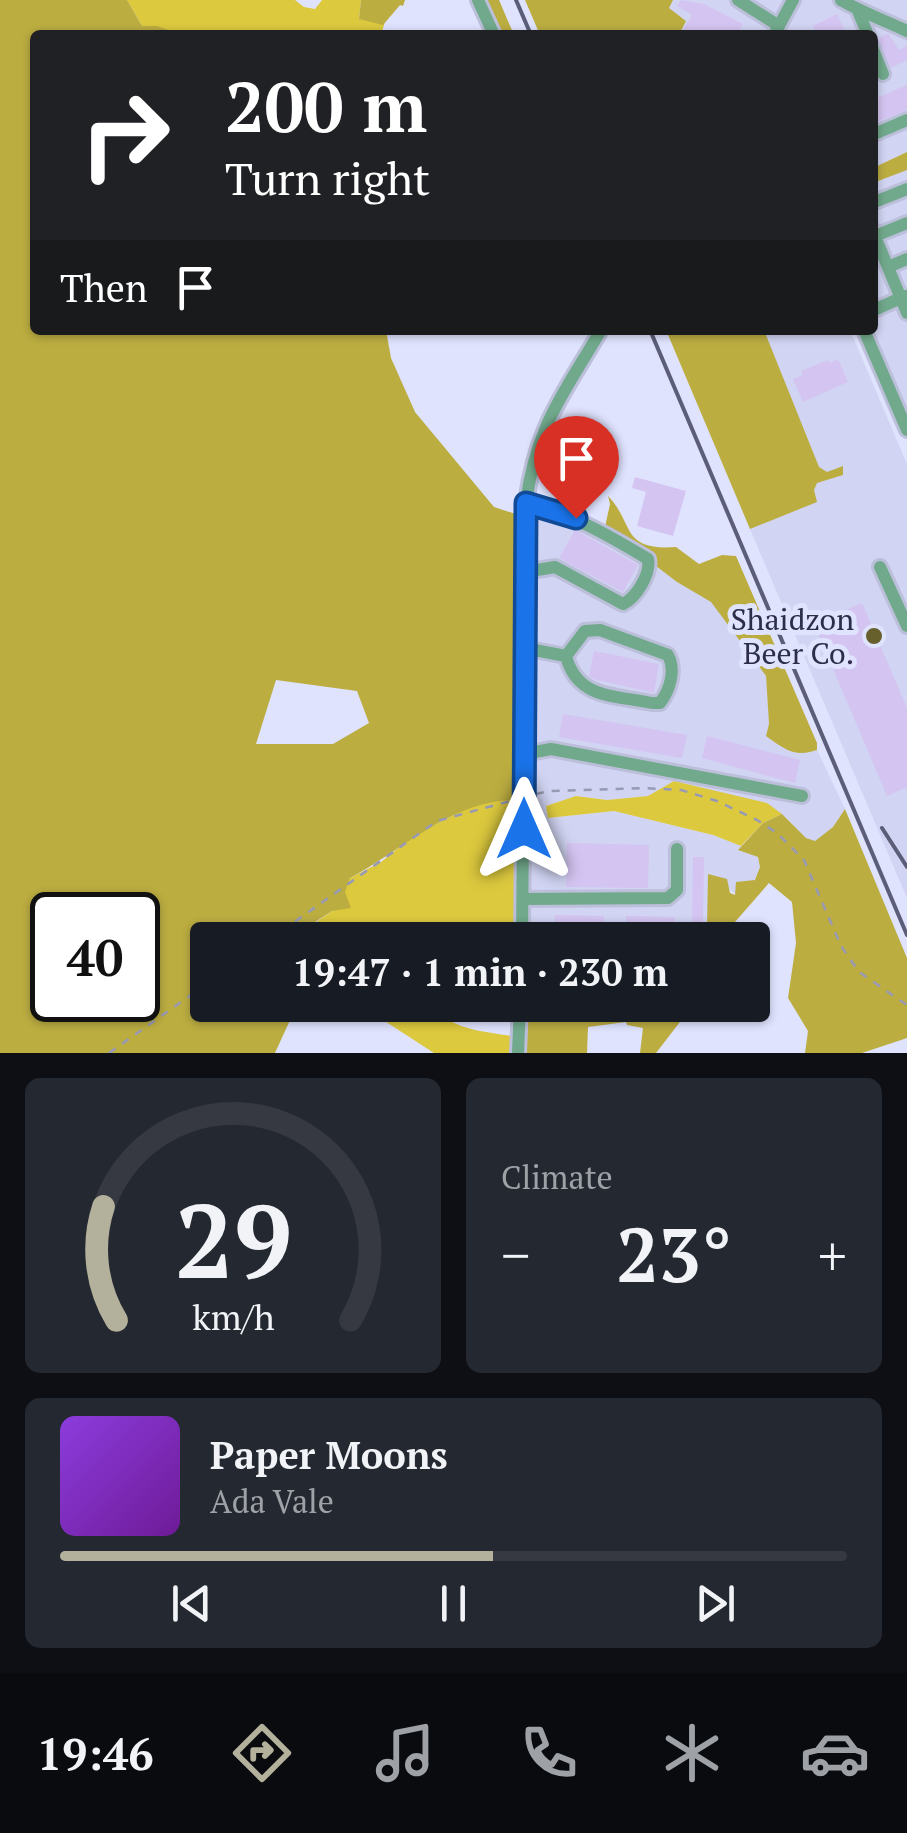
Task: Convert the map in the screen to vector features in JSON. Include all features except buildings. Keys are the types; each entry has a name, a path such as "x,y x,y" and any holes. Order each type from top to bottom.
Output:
{"street":[{"path":"478,0 492,30"},
{"path":"738,0 777,30 793,0"},
{"path":"841,0 907,31"},
{"path":"858,10 866,30"},
{"path":"878,62 883,74"},
{"path":"878,132 907,120"},
{"path":"878,201 907,189"},
{"path":"878,231 907,223"},
{"path":"878,242 904,297 907,313"},
{"path":"888,267 907,260"},
{"path":"878,308 904,297"},
{"path":"523,922 526,503 531,466 550,415 598,335"},
{"path":"866,335 907,430"},
{"path":"525,572 554,567 623,604 629,602 650,567 648,559 591,524 526,503"},
{"path":"880,567 907,626"},
{"path":"600,630 668,655 673,665 667,694 660,703 652,703 588,690 571,675 566,656 585,631 600,630"},
{"path":"524,648 566,656"},
{"path":"524,754 551,748 802,796"},
{"path":"524,899 668,898 677,890 677,848"},
{"path":"518,1053 519,1022"}],"path":[{"path":"804,860 842,946 858,972 907,1005"},
{"path":"109,1053 190,996"}],"shaded area":[{"path":"0,0 127,0 142,26 169,30 30,30 30,335 387,335 391,358 415,412 494,507 522,516 523,800 475,807 432,827 350,878 345,892 351,908 332,911 315,922 190,922 190,1022 289,1022 275,1053 0,1053","holes":["276,680 357,691 369,723 333,744 256,744"]},
{"path":"127,0 295,0 315,9 322,0 361,0 359,19 385,22 383,30 165,30 142,26"},
{"path":"361,0 405,0 383,25 359,19"},
{"path":"479,0 499,0 512,30 493,30"},
{"path":"525,0 673,0 669,8 686,21 682,30 538,30"},
{"path":"673,0 907,0 907,152 878,166 878,30 682,30 686,21 668,8"},
{"path":"907,152 907,170 878,181 878,166"},
{"path":"907,170 907,428 867,335 878,335 878,181"},
{"path":"668,335 766,335 819,467 827,472 843,466 843,475 817,483 817,502 750,529"},
{"path":"760,335 852,335 907,464 907,898 750,529 754,528"},
{"path":"608,496 631,534 646,545 676,547 699,564 722,555 736,556 817,750 796,753 766,736 766,676 711,602 677,582 605,527"},
{"path":"528,519 575,520 613,535 711,602 766,676 769,724 808,753 817,750 845,809 833,827 815,841 806,839 785,816 648,796 607,800 576,796 546,806 549,818 614,811 713,835 758,857 760,867 755,881 737,887 736,895 727,886 710,922 523,922"},
{"path":"674,781 767,803 782,814 763,823 741,846 713,835 614,811 548,818 546,806 576,796 607,800 648,796"},
{"path":"501,799 523,800 523,922 316,922 332,911 350,878 381,862 413,836 473,805"},
{"path":"845,809 907,958 907,1038 862,1053 805,1053 808,1031 788,998 796,943 792,902 769,883 735,922 707,922 708,874 727,879 730,893 735,895 736,882 755,880 760,867 758,857 738,850 763,823 782,814 806,838 815,841 833,827"},
{"path":"386,1022 453,1022 483,1032 519,1037 519,1053 434,1053"},
{"path":"520,1022 626,1022 588,1027 587,1053 519,1053"},
{"path":"626,1022 680,1022 656,1053 640,1053 643,1028"}],"railway":[{"path":"516,0 529,30"},
{"path":"652,335 907,935"},
{"path":"882,828 907,867"}],"place":[{"name":"Shaidzon Beer Co.","path":"874,636"}],"route":[{"path":"524,829 526,503 576,518"}]}
